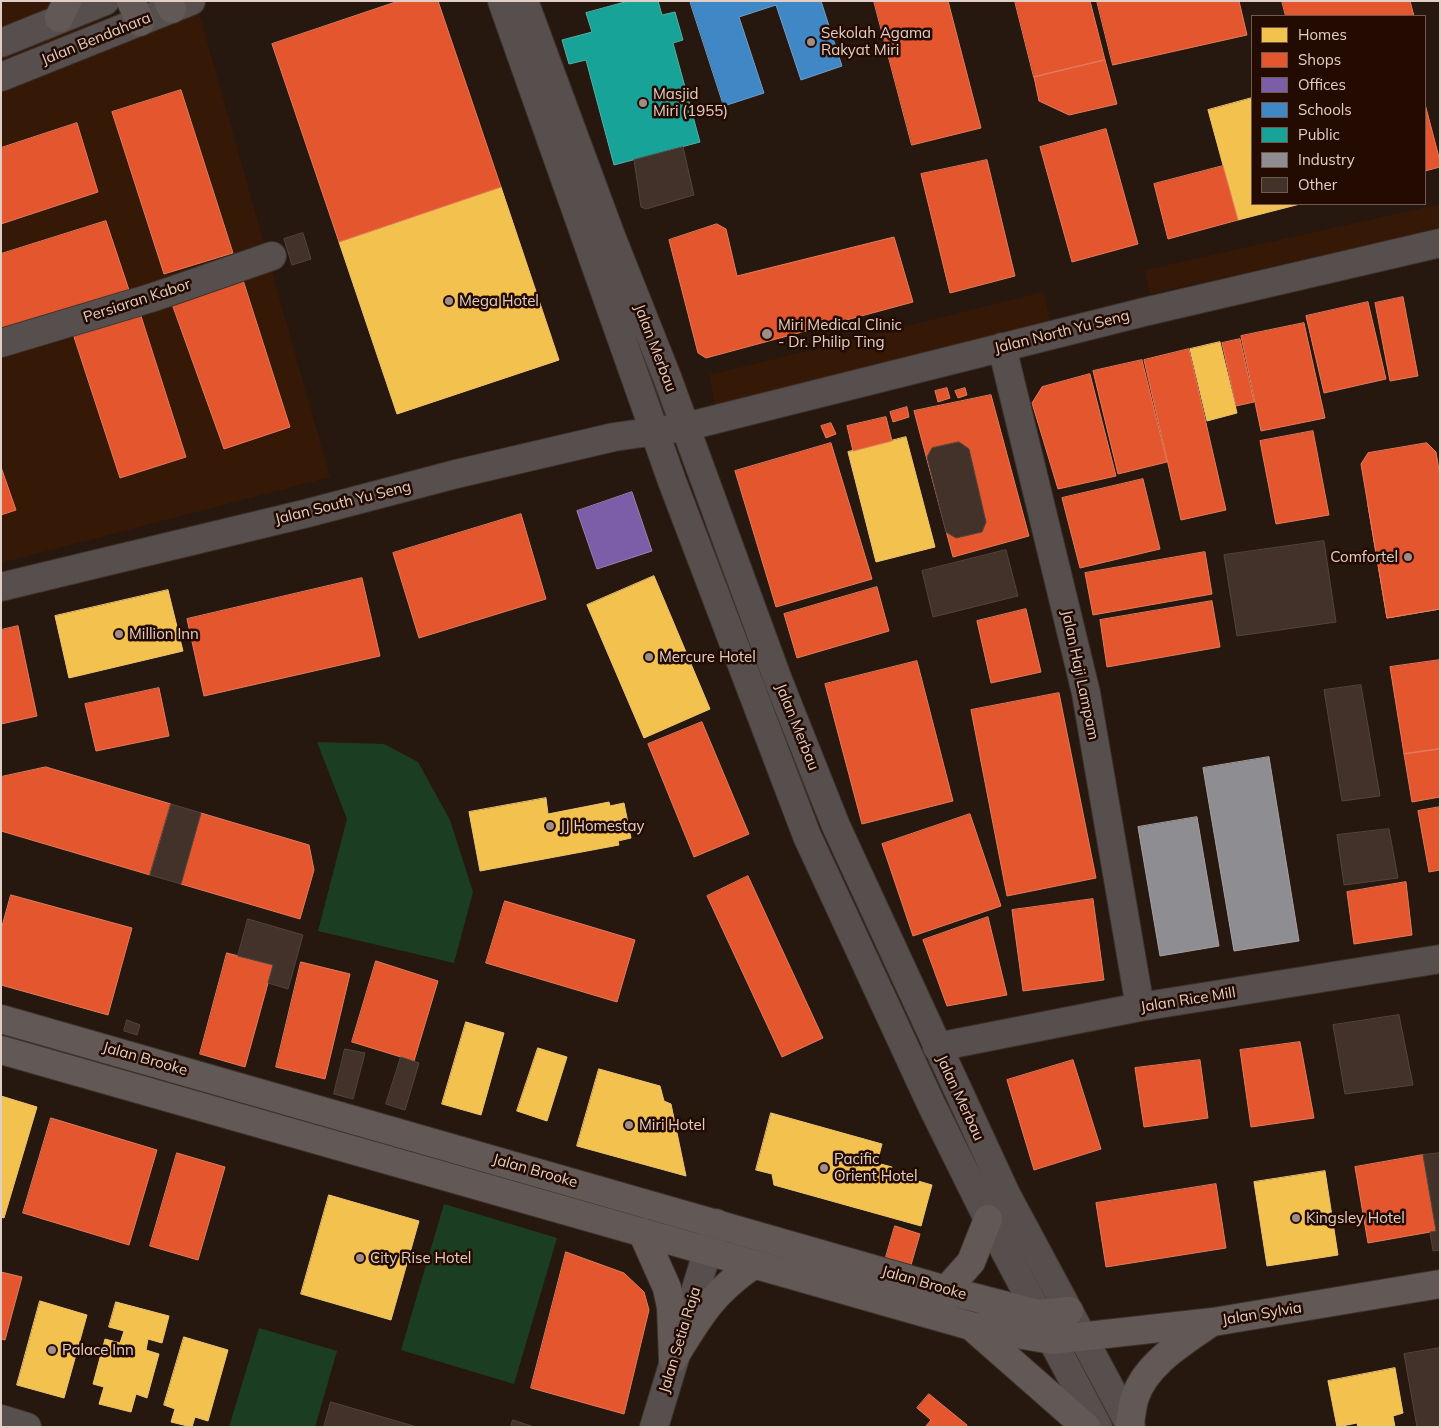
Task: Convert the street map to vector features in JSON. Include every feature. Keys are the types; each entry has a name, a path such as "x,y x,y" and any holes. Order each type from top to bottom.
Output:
{"main road":[{"name":"Jalan Brooke","path":"1,1018 946,1290 1038,1314 1069,1311"},
{"name":"Jalan Brooke","path":"1,1050 642,1232 706,1253 971,1326 1052,1340"},
{"path":"946,1290 971,1262 988,1219"},
{"path":"642,1232 667,1288 671,1307 673,1359"},
{"path":"673,1359 713,1297 729,1281 753,1265"},
{"name":"Jalan Sylvia","path":"1052,1340 1213,1322 1440,1284"},
{"path":"1130,1426 1135,1397 1145,1378 1174,1348 1213,1322"},
{"path":"971,1326 1086,1427"}],"street":[{"path":"1,43 63,10 105,1"},
{"name":"Jalan Merbau","path":"502,1 654,432 807,836 932,1106 988,1219 1098,1427"},
{"name":"Jalan Merbau","path":"524,1 685,427 778,680 836,826 936,1047 1006,1194 1130,1426"},
{"name":"Jalan Bendahara","path":"1,77 135,12 177,4"},
{"name":"Jalan North Yu Seng","path":"685,427 1002,347 1440,243"},
{"name":"Persiaran Kabor","path":"1,343 154,297 272,256"},
{"name":"Jalan Haji Lampam","path":"1002,347 1086,693 1140,1007"},
{"name":"Jalan South Yu Seng","path":"1,586 308,513 456,474 614,437 685,427"},
{"name":"Jalan Rice Mill","path":"936,1047 1140,1007 1440,959"},
{"name":"Jalan Setia Raja","path":"654,1427 673,1359 716,1223"},
{"path":"1,1419 27,1427"}],"shaded area":[{"path":"1,1 94,1 114,46 198,10 330,477 1,563"},
{"path":"1440,204 1440,229 1150,294 1145,270"},
{"path":"1043,292 1051,323 716,407 709,375"}],"green space":[{"path":"317,742 384,744 418,762 450,820 473,892 454,963 318,931 347,819"},
{"path":"444,1204 557,1238 514,1384 401,1350"},
{"path":"259,1328 337,1351 315,1427 229,1427"}],"building: Homes":[{"path":"1251,98 1251,205 1296,205 1238,220 1208,110"},
{"name":"Mega Hotel","path":"501,187 559,360 397,414 339,242"},
{"path":"1220,342 1237,413 1207,421 1190,349"},
{"path":"906,437 935,547 876,562 848,452"},
{"name":"Comfortel","path":"1440,490 1440,609 1387,618 1368,505"},
{"name":"Mercure Hotel","path":"654,576 710,709 644,738 587,605"},
{"name":"Million Inn","path":"168,590 183,651 69,678 55,616"},
{"name":"JJ Homestay","path":"546,798 548,814 609,802 610,806 624,803 631,838 618,841 619,845 480,871 469,812"},
{"path":"466,1022 504,1033 481,1115 442,1104"},
{"path":"538,1048 567,1057 547,1121 517,1111"},
{"name":"Miri Hotel","path":"599,1069 660,1086 664,1101 671,1104 686,1176 577,1146"},
{"path":"1,1096 37,1107 4,1218 1,1217"},
{"name":"Pacific Orient Hotel","path":"771,1113 882,1144 877,1163 892,1167 890,1173 932,1185 921,1226 774,1185 772,1174 756,1170"},
{"name":"Kingsley Hotel","path":"1325,1171 1338,1255 1267,1266 1254,1182"},
{"name":"City Rise Hotel","path":"329,1195 419,1221 391,1320 301,1294"},
{"name":"Palace Inn","path":"40,1301 87,1315 64,1398 17,1385"},
{"path":"116,1302 169,1316 162,1343 148,1339 146,1350 159,1354 147,1398 136,1394 131,1412 99,1404 104,1387 93,1384 105,1339 120,1343 124,1331 109,1327"},
{"path":"184,1337 228,1350 208,1421 195,1417 192,1427 171,1422 175,1409 164,1405"},
{"path":"1395,1368 1403,1413 1393,1416 1395,1427 1358,1427 1357,1423 1337,1427 1328,1381"}],"building: Shops":[{"path":"399,1 438,1 501,187 339,242 272,44"},
{"path":"874,1 948,1 981,128 912,145"},
{"path":"1015,1 1090,1 1105,60 1034,77"},
{"path":"1097,1 1239,1 1247,35 1113,65"},
{"path":"1282,1 1410,1 1414,15 1286,15"},
{"path":"1105,60 1117,104 1069,115 1039,101 1034,77"},
{"path":"181,90 233,253 164,274 112,112"},
{"path":"1426,108 1440,161 1440,167 1426,171"},
{"path":"77,123 98,192 1,224 1,148"},
{"path":"1106,129 1138,244 1072,262 1040,147"},
{"path":"987,160 1015,276 950,293 921,174"},
{"path":"1223,166 1238,220 1168,239 1154,184"},
{"path":"106,221 129,290 1,329 1,254"},
{"path":"717,224 726,229 737,276 894,237 913,302 706,358 698,353 669,240"},
{"path":"243,280 290,427 224,449 172,304"},
{"path":"1403,297 1418,376 1390,381 1375,303"},
{"path":"1368,302 1386,379 1324,393 1306,316"},
{"path":"141,316 186,457 120,478 74,337"},
{"path":"1304,323 1325,418 1261,431 1241,336"},
{"path":"1240,339 1254,402 1236,406 1222,343"},
{"path":"1189,349 1226,510 1181,520 1144,360"},
{"path":"1142,360 1167,462 1118,474 1093,371"},
{"path":"1090,374 1116,476 1058,489 1032,403 1042,387"},
{"path":"947,388 950,398 938,402 935,391"},
{"path":"965,388 967,395 958,398 955,391"},
{"path":"991,395 1029,536 953,557 914,411"},
{"path":"907,407 909,417 893,422 890,412"},
{"path":"886,417 892,441 853,451 847,426"},
{"path":"831,423 836,434 826,438 821,426"},
{"path":"1313,431 1329,515 1276,524 1260,441"},
{"path":"831,443 872,579 776,607 735,471"},
{"name":"Comfortel","path":"1427,443 1436,452 1440,476 1440,609 1387,618 1361,464 1368,453"},
{"path":"1,467 16,510 1,515"},
{"path":"1143,479 1160,549 1080,568 1062,498"},
{"path":"521,514 546,599 419,638 393,553"},
{"path":"1205,552 1212,594 1093,615 1085,573"},
{"path":"362,578 380,656 204,696 187,619"},
{"path":"877,587 889,631 797,658 784,614"},
{"path":"1212,601 1220,647 1107,667 1100,620"},
{"path":"1026,609 1041,672 991,683 977,621"},
{"path":"18,626 37,716 1,724 1,630"},
{"path":"1440,660 1440,749 1404,754 1390,667"},
{"path":"917,661 953,801 862,824 825,684"},
{"path":"159,688 169,736 96,751 85,704"},
{"path":"1059,693 1096,878 1007,896 971,710"},
{"path":"702,722 749,834 694,857 648,744"},
{"path":"1440,749 1440,797 1412,802 1404,754"},
{"path":"46,767 171,804 150,875 1,831 1,777"},
{"path":"1440,807 1440,870 1429,872 1418,811"},
{"path":"201,813 309,845 314,870 300,919 181,884"},
{"path":"970,814 1001,906 913,936 882,844"},
{"path":"748,876 823,1038 782,1057 707,896"},
{"path":"1406,882 1412,935 1354,944 1347,892"},
{"path":"11,895 132,928 108,1015 1,985 1,930"},
{"path":"1093,899 1104,980 1023,991 1012,910"},
{"path":"505,901 635,940 617,1002 486,963"},
{"path":"988,917 1007,995 947,1006 923,940"},
{"path":"227,953 273,965 245,1067 200,1054"},
{"path":"376,961 438,981 414,1061 352,1042"},
{"path":"301,962 350,974 325,1079 276,1067"},
{"path":"1300,1042 1314,1118 1251,1127 1240,1050"},
{"path":"1073,1060 1101,1149 1034,1170 1007,1080"},
{"path":"1200,1060 1208,1118 1144,1127 1135,1068"},
{"path":"51,1118 157,1150 129,1245 23,1213"},
{"path":"177,1153 225,1167 198,1260 150,1246"},
{"path":"1423,1155 1436,1231 1368,1243 1355,1167"},
{"path":"1216,1184 1226,1248 1106,1267 1096,1203"},
{"path":"895,1226 920,1234 911,1265 886,1257"},
{"path":"566,1252 624,1273 644,1292 649,1310 624,1414 531,1388"},
{"path":"1,1272 22,1277 5,1340 1,1339"},
{"path":"929,1394 967,1425 966,1427 925,1427 931,1420 917,1408"}],"building: Offices":[{"path":"632,492 652,551 597,569 577,511"}],"building: Schools":[{"name":"Sekolah Agama Rakyat Miri","path":"690,1 821,1 842,66 801,80 776,5 739,17 764,93 724,106"}],"building: Public":[{"name":"Masjid Miri (1955)","path":"629,1 658,1 662,15 675,12 683,40 673,43 700,142 614,165 586,60 569,64 562,40 592,32 586,13"}],"building: Industry":[{"path":"1269,757 1299,941 1234,951 1203,768"},
{"path":"1197,817 1219,946 1160,956 1138,827"}],"building: Other":[{"path":"683,147 694,195 646,209 641,207 634,160"},
{"path":"303,233 311,259 292,265 284,239"},
{"path":"959,442 969,449 986,522 982,532 956,538 946,532 927,457 932,448"},
{"path":"1324,541 1336,622 1237,636 1224,555"},
{"path":"1006,550 1018,596 933,617 922,571"},
{"path":"1361,685 1380,796 1342,801 1324,690"},
{"path":"171,804 201,813 181,884 150,875"},
{"path":"1389,829 1398,878 1344,885 1337,835"},
{"path":"248,919 303,935 288,989 268,983 273,965 238,956"},
{"path":"1399,1015 1413,1085 1345,1094 1333,1025"},
{"path":"127,1020 140,1025 137,1035 124,1031"},
{"path":"345,1049 365,1053 353,1099 334,1094"},
{"path":"401,1057 419,1063 405,1110 386,1104"},
{"path":"1440,1153 1440,1250 1433,1251 1430,1232 1436,1231 1423,1155"},
{"path":"1440,1348 1440,1427 1417,1427 1404,1354"},
{"path":"331,1402 417,1427 324,1427"},
{"path":"513,1420 534,1427 511,1427"}],"place":[{"name":"Sekolah Agama Rakyat Miri","path":"811,42"},
{"name":"Masjid Miri (1955)","path":"643,103"},
{"name":"Mega Hotel","path":"449,301"},
{"name":"Miri Medical Clinic - Dr. Philip Ting","path":"767,334"},
{"name":"Comfortel","path":"1408,557"},
{"name":"Million Inn","path":"119,634"},
{"name":"Mercure Hotel","path":"649,657"},
{"name":"JJ Homestay","path":"550,826"},
{"name":"Miri Hotel","path":"629,1125"},
{"name":"Pacific Orient Hotel","path":"824,1168"},
{"name":"Kingsley Hotel","path":"1296,1218"},
{"name":"City Rise Hotel","path":"360,1258"},
{"name":"Palace Inn","path":"52,1350"}]}
